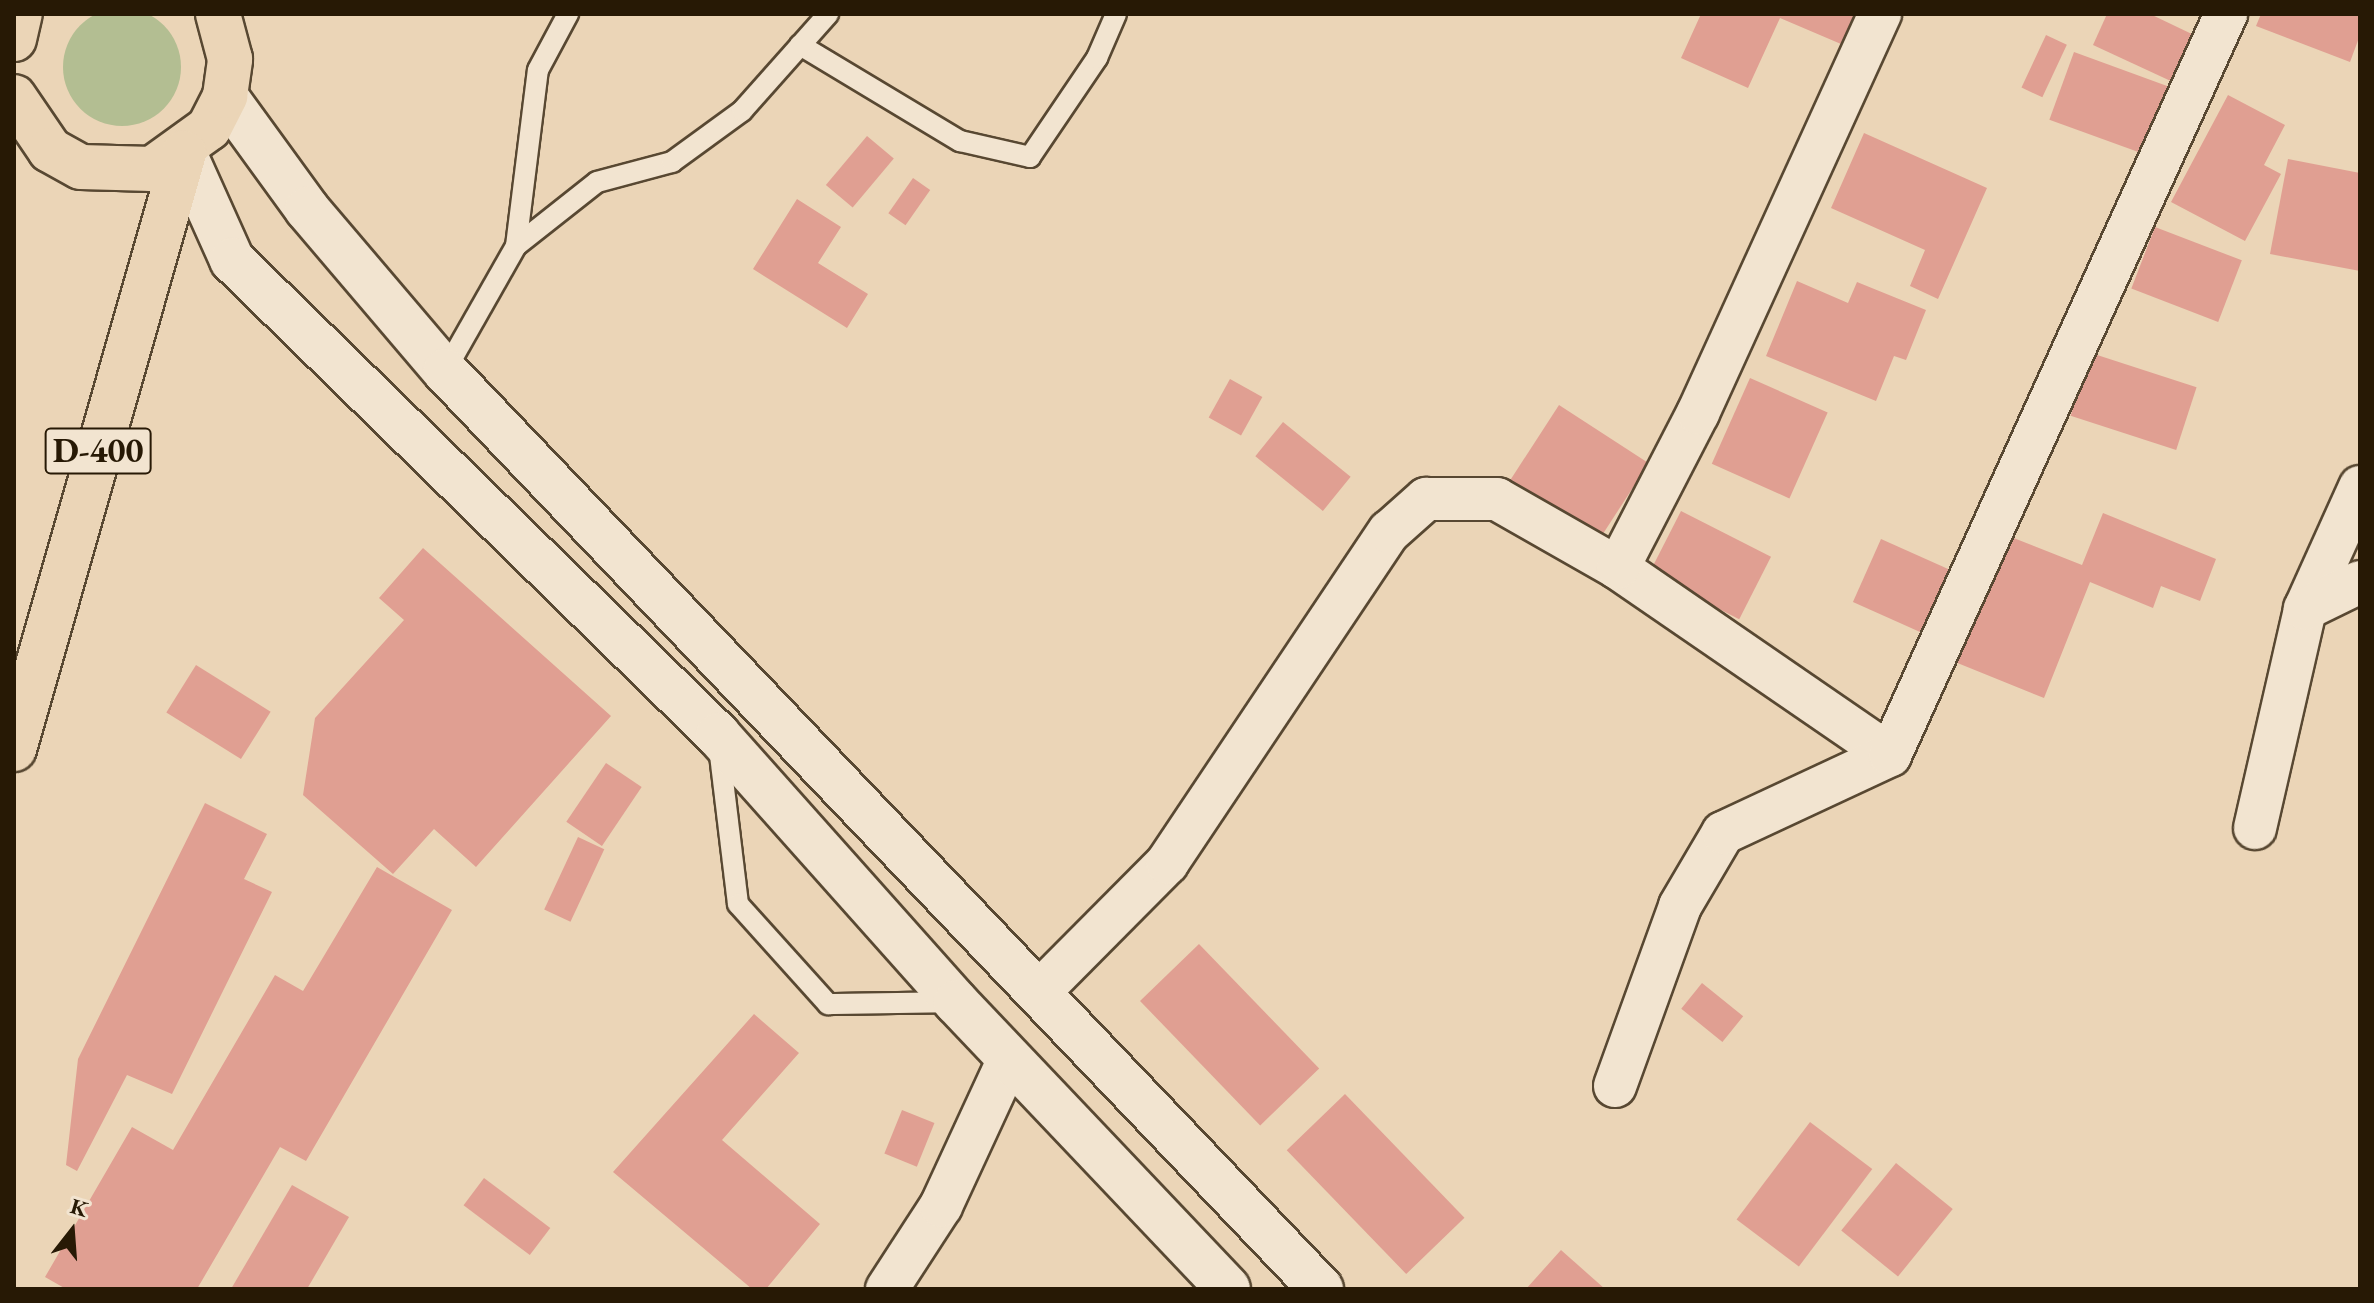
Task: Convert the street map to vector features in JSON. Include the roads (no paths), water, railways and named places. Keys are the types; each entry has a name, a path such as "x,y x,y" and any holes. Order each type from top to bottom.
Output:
{"highway":[{"path":"218,14 230,59 225,96"},
{"path":"14,97 50,150 81,167 140,171 184,153 209,128 225,96 248,14"},
{"name":"D-400","path":"14,749 184,153"}],"street":[{"path":"1618,568 1698,413 1880,14"},
{"path":"1615,1086 1680,906 1723,833 1890,755 2226,14"},
{"path":"225,96 307,209 445,371 1321,1289"},
{"path":"184,153 232,260 718,735 956,1002 1228,1289"},
{"path":"2255,828 2305,609 2360,487"},
{"path":"1039,992 1167,863 1389,532 1426,499 1497,499 1618,568 1890,755"},
{"path":"2305,609 2360,582"},
{"path":"887,1289 941,1206 1009,1059"}],"lane":[{"path":"516,246 538,70 568,14"},
{"path":"445,371 516,246 597,182 672,162 742,111 828,14"},
{"path":"800,45 960,141 1030,157 1097,58 1116,14"},
{"path":"718,735 738,904 828,1004 956,1002"}]}
